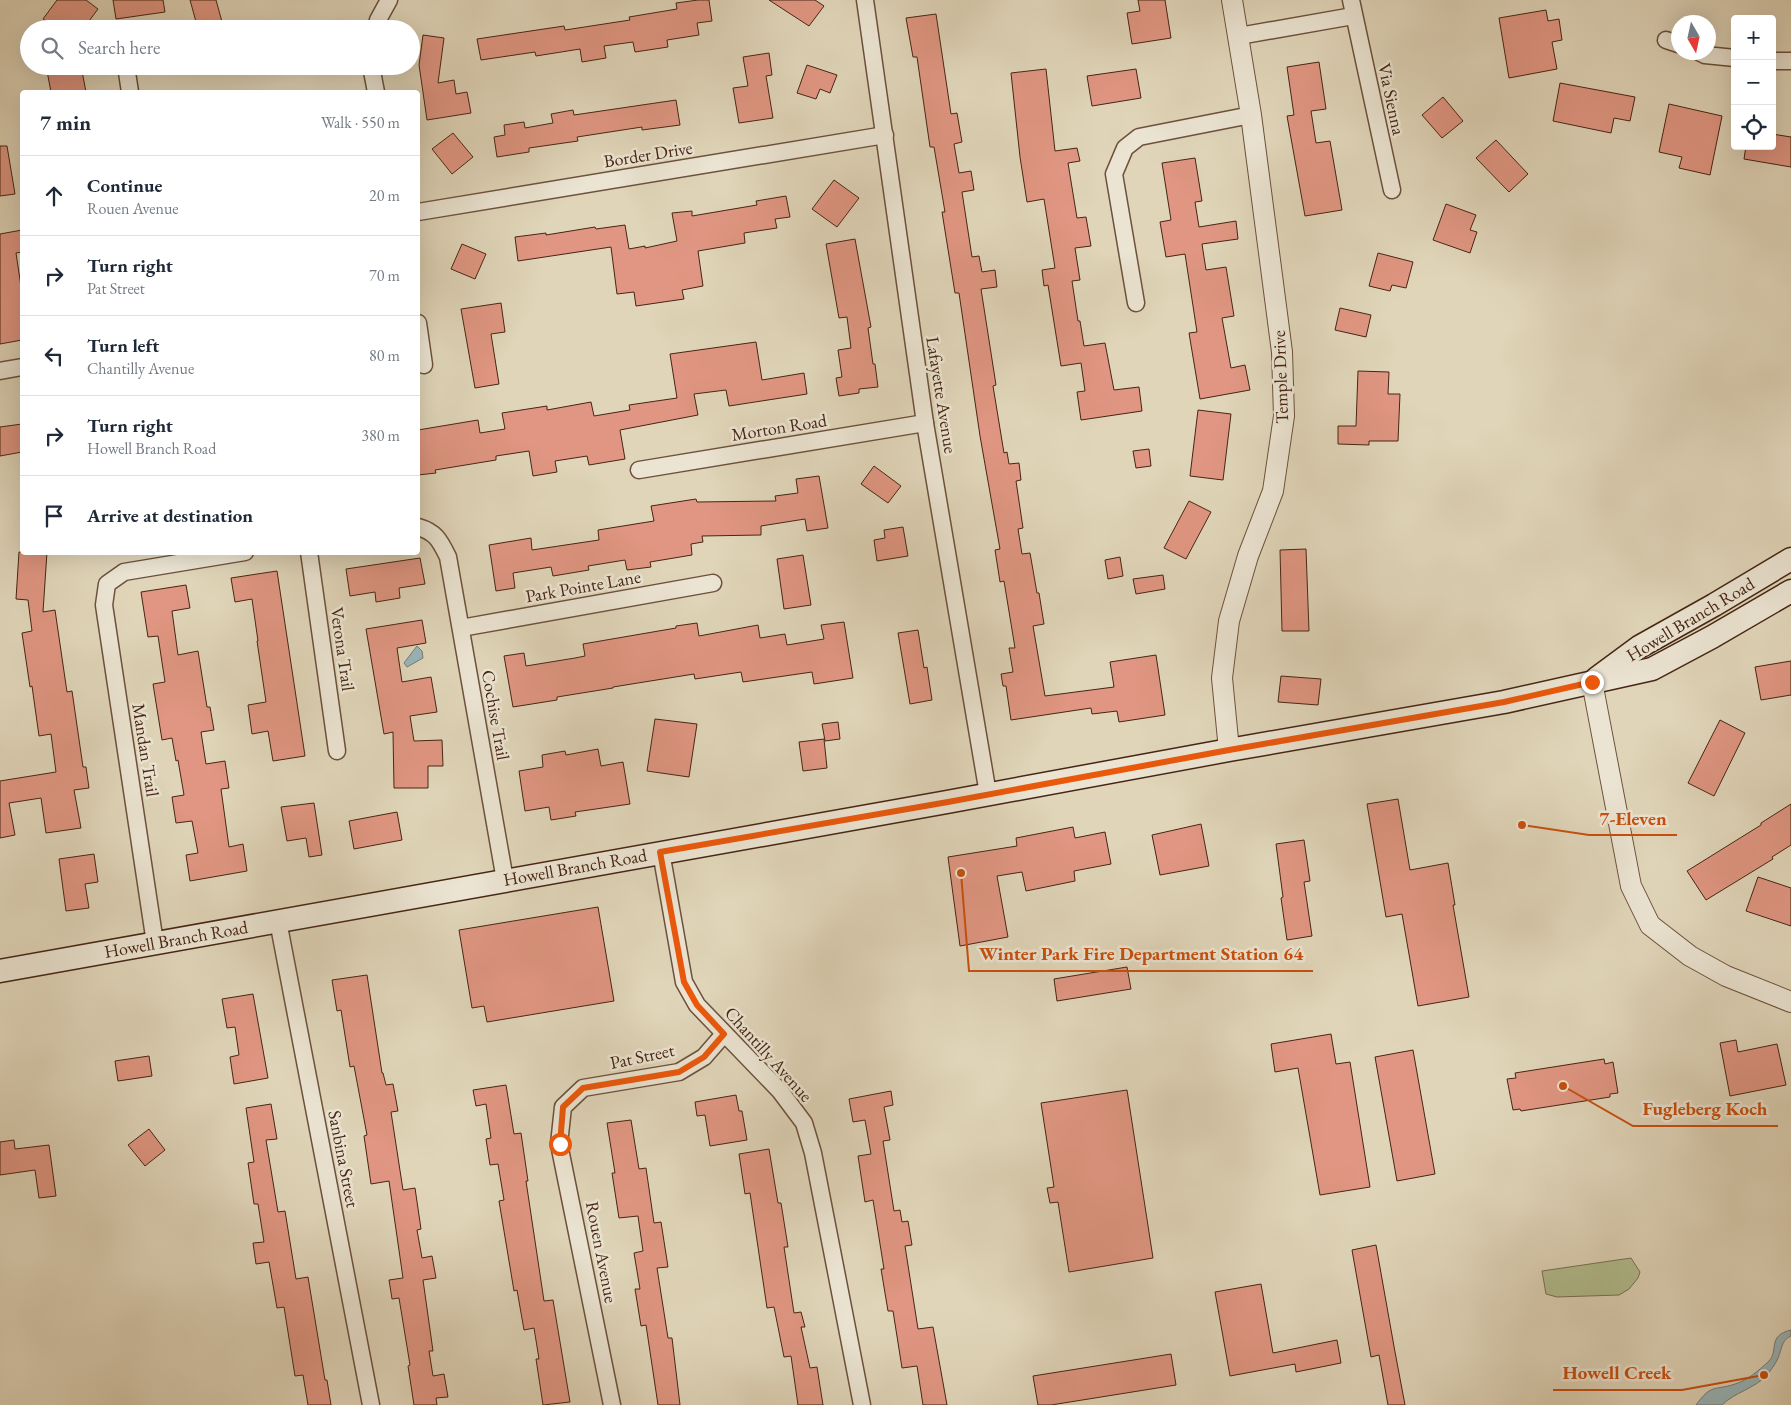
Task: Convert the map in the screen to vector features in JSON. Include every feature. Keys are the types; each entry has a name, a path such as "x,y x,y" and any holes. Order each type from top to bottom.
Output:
{"main road":[{"name":"Howell Branch Road","path":"1592,682 1639,646 1714,605 1791,559"},
{"name":"Howell Branch Road","path":"0,971 1504,702 1652,669 1791,591"}],"street":[{"path":"378,20 389,0"},
{"name":"Lafayette Avenue","path":"865,0 925,423 988,794"},
{"name":"Temple Drive","path":"1229,750 1222,678 1228,628 1248,556 1273,490 1284,416 1282,352 1251,115 1232,0"},
{"name":"Via Sienna","path":"1238,36 1352,8 1392,190"},
{"path":"1716,56 1731,58"},
{"path":"1776,60 1791,61"},
{"path":"127,75 130,90"},
{"path":"372,75 376,90"},
{"path":"1136,303 1114,174 1124,148 1140,137 1251,115"},
{"name":"Border Drive","path":"420,212 884,135"},
{"path":"420,337 424,365"},
{"path":"0,371 20,367"},
{"name":"Morton Road","path":"639,470 925,423"},
{"name":"Cochise Trail","path":"420,528 429,530 440,541 448,557 505,880"},
{"name":"Verona Trail","path":"309,555 337,751"},
{"name":"Mandan Trail","path":"155,943 104,605 107,584 124,572 207,556"},
{"name":"Park Pointe Lane","path":"461,628 712,583"},
{"path":"1592,682 1631,886 1650,924 1690,956 1726,976 1791,1002"},
{"name":"Chantilly Avenue","path":"660,852 684,982 697,1005 780,1091 804,1123 813,1153 862,1405"},
{"name":"Sanbina Street","path":"278,921 372,1405"},
{"name":"Pat Street","path":"563,1107 583,1088 679,1072 704,1057 724,1034"},
{"name":"Rouen Avenue","path":"563,1107 560,1144 612,1405"}],"green space":[{"path":"1631,1258 1640,1272 1638,1278 1629,1289 1619,1295 1557,1297 1546,1294 1542,1271"}],"water":[{"path":"417,646 422,651 423,658 407,667 404,663"},
{"path":"1791,1330 1791,1336 1785,1340 1775,1364 1762,1380 1722,1405 1696,1405 1706,1393 1740,1382 1757,1372 1771,1358 1779,1336"}],"building":[{"path":"57,0 86,0 98,9 90,20 43,19"},
{"path":"113,0 163,0 165,12 116,19"},
{"path":"190,0 216,0 222,20 196,20"},
{"path":"709,0 712,21 697,23 699,35 667,40 668,47 635,52 633,42 604,46 606,58 582,62 580,49 536,56 535,52 481,60 477,39 564,26 565,30 630,20 629,17 677,9 676,3"},
{"path":"769,0 815,0 824,6 809,26"},
{"path":"1138,0 1165,0 1171,38 1132,44 1127,13 1140,11"},
{"path":"1546,10 1548,21 1559,19 1562,40 1552,42 1557,69 1509,78 1499,18"},
{"path":"936,14 951,114 957,113 962,142 954,144 959,173 971,171 974,190 962,192 972,257 979,256 982,272 995,270 997,287 981,289 996,385 993,386 1004,453 1007,452 1009,464 1019,463 1021,480 1016,481 1023,528 1018,529 1022,554 1030,553 1037,593 1039,593 1044,624 1033,626 1045,696 1114,687 1110,662 1156,655 1165,715 1119,722 1117,711 1092,714 1091,708 1011,720 1006,686 1003,686 1001,674 1013,672 1009,648 1015,648 1004,581 1000,582 995,550 1000,549 980,436 959,293 955,293 942,212 945,212 934,147 930,147 917,57 913,57 906,18"},
{"path":"423,35 444,38 438,83 454,80 456,94 467,92 471,113 427,120 420,72"},
{"path":"769,53 772,75 766,76 773,118 739,123 733,88 748,86 743,57"},
{"path":"1319,62 1326,109 1311,111 1316,143 1330,141 1342,210 1305,216 1287,116 1294,115 1287,67"},
{"path":"807,65 837,75 830,93 820,89 816,99 797,93"},
{"path":"1046,69 1055,151 1077,148 1080,161 1068,163 1077,218 1086,217 1091,246 1075,248 1080,280 1072,281 1084,346 1105,343 1114,390 1139,387 1142,411 1081,420 1077,392 1085,391 1081,363 1061,366 1048,285 1044,286 1042,270 1055,268 1044,199 1027,202 1011,73"},
{"path":"1136,69 1141,98 1092,106 1087,76"},
{"path":"48,75 83,75 86,90 51,90"},
{"path":"1560,83 1635,97 1630,121 1614,118 1611,133 1553,121"},
{"path":"1443,97 1463,121 1442,138 1422,115"},
{"path":"676,100 680,125 642,130 642,127 577,137 578,141 529,148 529,152 497,157 494,137 505,135 504,125 524,122 525,128 553,123 551,114 573,110 574,115"},
{"path":"1669,104 1722,116 1710,175 1679,168 1682,157 1659,152"},
{"path":"453,133 473,157 452,174 432,149"},
{"path":"1776,135 1791,137 1791,167 1744,159 1745,150 1776,150"},
{"path":"1496,140 1528,174 1509,192 1476,158"},
{"path":"0,146 7,146 15,194 0,196"},
{"path":"1195,158 1202,201 1195,202 1199,227 1236,221 1238,239 1202,244 1206,270 1226,267 1234,316 1222,318 1231,368 1245,365 1250,390 1200,399 1189,333 1197,332 1185,254 1166,257 1160,222 1171,220 1162,163"},
{"path":"834,180 859,198 837,227 812,209"},
{"path":"786,196 790,217 775,219 777,228 744,233 745,243 698,251 703,286 682,290 684,299 636,306 634,292 617,294 611,247 518,261 515,237 625,225 629,249 645,246 645,248 677,241 672,213 692,211 692,216 757,205 756,201"},
{"path":"1446,204 1476,215 1470,230 1477,232 1470,253 1433,240"},
{"path":"20,230 20,252 16,253 20,280 20,340 0,344 0,234"},
{"path":"855,239 871,327 868,328 878,387 859,389 859,393 839,396 836,378 842,377 838,350 851,348 847,317 839,318 826,244"},
{"path":"462,244 486,254 475,279 451,269"},
{"path":"1378,253 1413,262 1406,288 1392,285 1390,291 1369,286"},
{"path":"501,303 505,332 491,334 499,384 475,388 461,309"},
{"path":"1340,308 1371,315 1366,337 1335,330"},
{"path":"756,342 762,380 804,373 807,394 729,406 726,390 694,394 698,415 620,430 625,459 589,465 587,456 555,461 557,472 533,476 529,451 496,456 496,460 435,470 436,473 420,475 420,430 478,420 480,433 505,429 502,413 547,406 547,410 591,402 594,416 630,410 629,405 677,398 670,354"},
{"path":"1358,371 1389,372 1388,394 1400,394 1398,441 1369,441 1369,445 1338,444 1338,426 1356,426"},
{"path":"1198,410 1231,414 1223,480 1190,476"},
{"path":"20,424 20,452 0,456 0,427"},
{"path":"1149,449 1151,466 1136,468 1133,451"},
{"path":"874,466 901,486 888,503 861,484"},
{"path":"819,476 828,528 807,531 805,519 761,526 761,535 702,536 703,542 691,544 692,555 650,562 651,567 627,570 625,560 588,566 589,570 553,576 551,567 513,573 515,588 496,591 489,545 531,538 532,550 599,540 598,530 654,521 651,506 696,499 697,502 776,501 775,496 798,493 796,479"},
{"path":"1189,501 1211,512 1186,559 1164,548"},
{"path":"903,527 908,556 877,561 874,540 885,538 884,530"},
{"path":"1306,549 1309,631 1282,631 1280,550"},
{"path":"19,552 20,555 47,555 43,612 55,610 67,692 72,691 83,767 86,767 89,788 74,790 81,828 46,833 41,798 9,803 15,835 0,838 0,781 56,772 51,734 39,736 32,686 30,687 22,633 32,631 28,600 16,599"},
{"path":"803,555 811,605 784,609 777,559"},
{"path":"1120,557 1123,576 1108,579 1105,560"},
{"path":"420,558 425,584 399,588 400,598 376,602 375,592 350,596 346,569"},
{"path":"277,571 305,756 273,761 268,731 252,734 248,705 266,702 252,599 235,602 231,578"},
{"path":"1163,575 1165,589 1136,594 1133,579"},
{"path":"186,585 190,608 172,611 178,655 198,651 207,707 210,707 214,730 201,732 206,764 225,761 229,788 221,789 229,847 243,844 247,871 190,881 186,855 198,853 192,821 176,823 172,797 184,795 172,738 162,740 153,684 165,682 158,636 148,637 141,592"},
{"path":"422,620 426,643 397,648 402,682 431,677 437,712 410,716 414,741 442,740 443,766 428,766 428,788 394,788 393,732 384,734 366,629"},
{"path":"844,622 853,678 814,684 812,672 743,682 741,672 695,679 694,674 557,697 557,700 513,707 504,656 524,653 526,666 575,658 585,656 583,644 697,623 699,636 758,625 760,638 785,634 787,645 824,639 821,625"},
{"path":"918,630 924,668 927,667 932,700 910,704 898,633"},
{"path":"1791,661 1791,695 1761,700 1755,667"},
{"path":"1281,676 1321,679 1318,705 1278,702"},
{"path":"655,719 697,724 689,777 647,771"},
{"path":"1720,720 1745,733 1714,796 1688,783"},
{"path":"838,722 840,739 825,741 822,724"},
{"path":"824,739 827,768 803,771 799,742"},
{"path":"598,749 601,766 623,762 630,804 575,812 576,816 551,820 549,807 525,811 519,771 543,767 542,755 565,751 566,755"},
{"path":"1398,799 1410,870 1448,863 1455,905 1453,905 1469,997 1418,1006 1402,914 1386,917 1367,804"},
{"path":"314,803 322,855 309,857 306,838 287,841 281,807"},
{"path":"1791,804 1791,845 1772,857 1773,859 1706,900 1687,871"},
{"path":"397,812 402,840 354,849 349,821"},
{"path":"1201,824 1209,866 1160,875 1152,835"},
{"path":"1073,827 1075,838 1105,832 1111,864 1074,871 1075,881 1026,891 1022,872 997,876 1008,937 960,946 948,857 1017,846 1016,838"},
{"path":"1304,840 1310,881 1304,882 1312,936 1287,940 1276,844"},
{"path":"94,854 98,882 85,884 89,908 66,911 59,859"},
{"path":"1758,877 1791,888 1791,926 1746,911"},
{"path":"598,907 614,1001 487,1022 484,1006 472,1008 459,930"},
{"path":"1127,967 1131,989 1057,1001 1054,979"},
{"path":"367,975 382,1073 386,1085 393,1084 398,1111 391,1112 403,1190 415,1188 421,1229 417,1230 422,1258 432,1256 436,1278 423,1280 433,1351 429,1351 433,1376 444,1374 448,1397 436,1398 437,1405 414,1405 408,1366 410,1365 399,1298 392,1299 389,1280 403,1278 389,1181 371,1184 364,1136 367,1135 354,1066 350,1067 341,1010 337,1011 332,980"},
{"path":"253,994 268,1078 234,1084 230,1057 239,1055 235,1027 227,1028 222,999"},
{"path":"1331,1034 1336,1064 1350,1062 1370,1187 1320,1195 1298,1068 1275,1072 1271,1044"},
{"path":"1736,1040 1738,1052 1777,1044 1786,1085 1730,1096 1720,1043"},
{"path":"1413,1050 1435,1174 1397,1181 1375,1057"},
{"path":"149,1056 152,1076 118,1081 115,1061"},
{"path":"1604,1059 1605,1064 1613,1062 1618,1093 1610,1094 1610,1097 1521,1111 1520,1109 1513,1110 1507,1079 1516,1078 1515,1073"},
{"path":"506,1085 514,1134 521,1133 528,1181 526,1181 544,1301 553,1300 570,1402 543,1405 536,1359 539,1359 534,1328 524,1330 517,1290 514,1291 499,1201 504,1200 498,1164 490,1165 486,1139 491,1138 486,1104 476,1106 473,1090"},
{"path":"1127,1090 1153,1258 1069,1272 1058,1202 1050,1203 1047,1188 1054,1187 1041,1103"},
{"path":"891,1091 893,1105 884,1107 890,1140 883,1141 894,1211 900,1210 902,1222 908,1221 912,1245 905,1246 918,1329 933,1327 947,1405 923,1405 917,1366 902,1368 893,1311 888,1311 881,1269 884,1269 873,1200 865,1202 858,1156 871,1154 865,1120 853,1122 849,1099"},
{"path":"736,1095 739,1111 742,1111 747,1140 710,1146 705,1115 697,1116 695,1102"},
{"path":"271,1104 277,1139 266,1140 278,1212 285,1211 296,1279 308,1277 331,1405 308,1405 303,1375 295,1376 284,1307 277,1308 269,1262 256,1264 253,1243 264,1242 258,1204 254,1204 248,1163 254,1162 246,1108"},
{"path":"631,1120 639,1169 646,1168 654,1223 661,1222 668,1267 657,1268 668,1338 672,1338 680,1405 658,1405 646,1325 641,1326 635,1289 640,1289 634,1253 643,1251 638,1216 619,1218 612,1173 615,1173 607,1123"},
{"path":"149,1129 165,1150 145,1166 128,1145"},
{"path":"14,1140 15,1149 49,1145 56,1196 39,1198 35,1170 0,1175 0,1142"},
{"path":"769,1149 778,1203 781,1203 788,1247 784,1247 794,1313 801,1312 805,1327 801,1327 810,1368 817,1367 823,1405 798,1405 791,1356 784,1357 774,1307 767,1308 750,1193 745,1194 739,1154"},
{"path":"1376,1245 1405,1405 1388,1405 1379,1355 1371,1357 1352,1250"},
{"path":"1261,1284 1273,1353 1337,1340 1341,1363 1296,1372 1295,1364 1230,1376 1215,1292"},
{"path":"1171,1354 1176,1385 1051,1405 1038,1405 1033,1376"}],"place":[{"name":"7-Eleven","path":"1522,825"},
{"name":"Winter Park Fire Department Station 64","path":"961,873"},
{"name":"Fugleberg Koch","path":"1563,1086"},
{"name":"Howell Creek","path":"1764,1375"}],"route":[{"path":"560,1144 563,1107 583,1088 679,1072 704,1057 724,1034 697,1005 684,982 660,852 1504,702 1592,682"}]}
